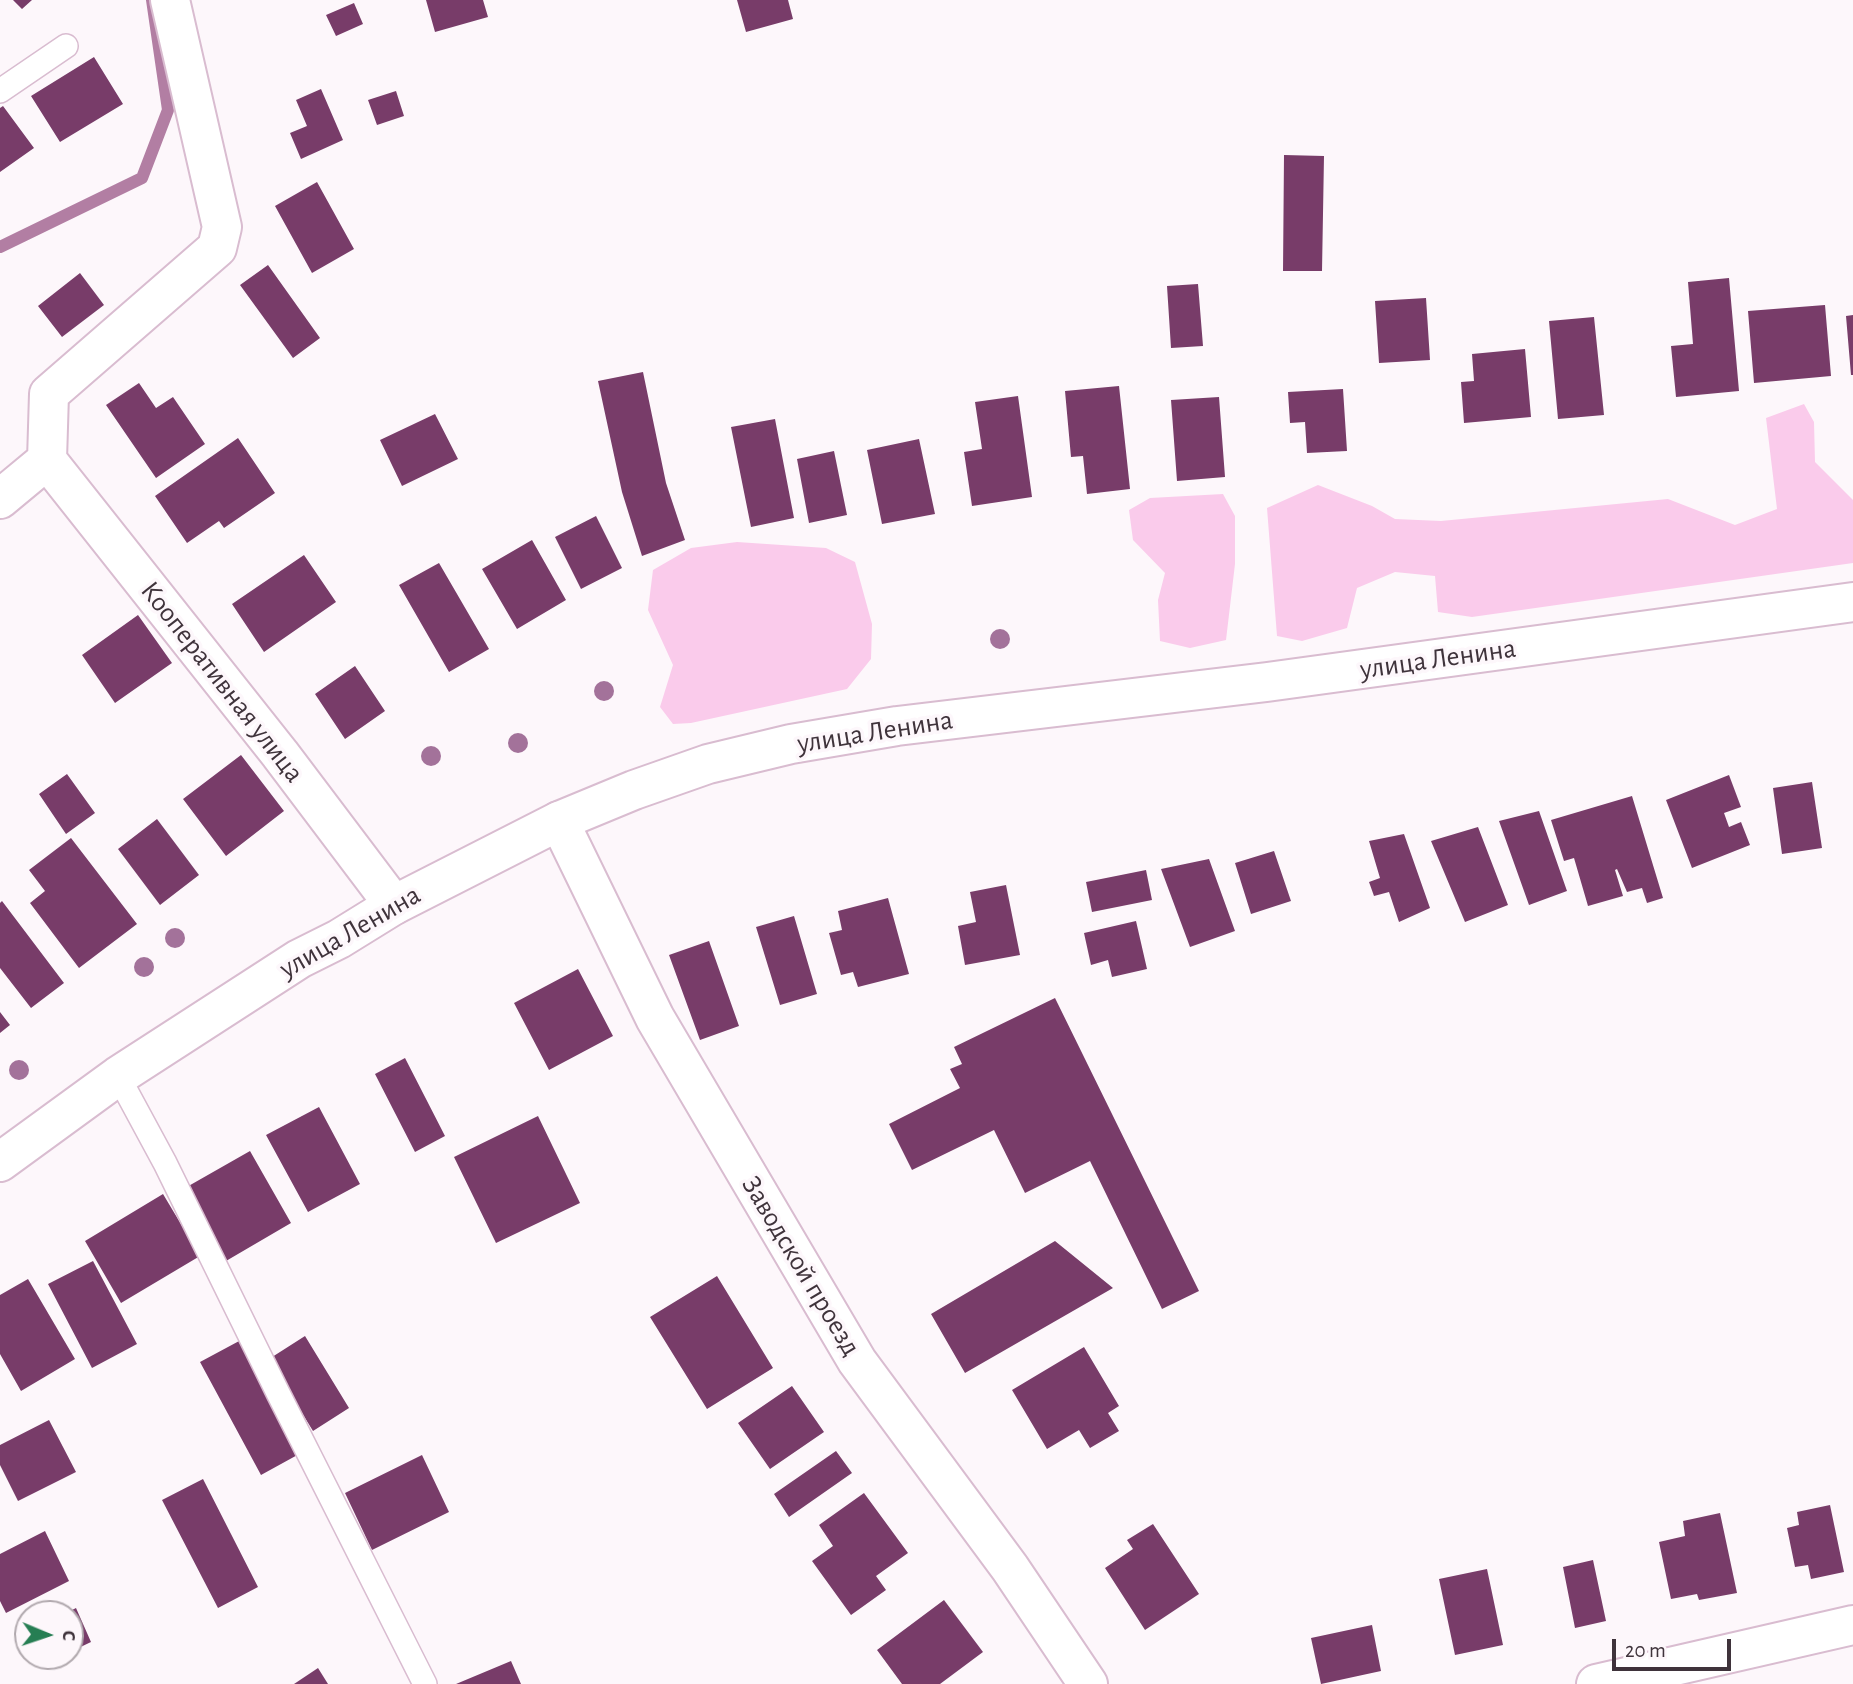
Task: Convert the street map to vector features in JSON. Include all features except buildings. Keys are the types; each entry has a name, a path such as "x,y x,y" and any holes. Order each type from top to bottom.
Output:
{"street":[{"path":"0,499 47,460 49,394 217,248 222,226 170,0"},
{"name":"Кооперативная улица","path":"47,460 280,754 394,905"},
{"name":"улица Ленина","path":"0,1162 118,1076 299,959 339,939 394,905 559,821 634,790 708,764 791,744 897,726 1267,682 1853,602"},
{"name":"Заводской проезд","path":"559,821 655,1018 857,1362 1010,1568 1088,1684"},
{"path":"1596,1684 1853,1625"}],"lane":[{"path":"0,91 66,46"},
{"path":"118,1076 165,1163 425,1684"}],"shaded area":[{"path":"1804,404 1814,422 1815,462 1853,500 1853,563 1472,617 1438,612 1435,576 1395,572 1357,588 1347,628 1302,641 1277,636 1267,508 1318,485 1372,506 1395,519 1441,521 1668,499 1735,525 1777,509 1766,418"},
{"path":"1223,494 1235,516 1235,564 1226,640 1190,648 1160,641 1158,600 1165,573 1133,540 1129,510 1150,498"},
{"path":"737,542 826,548 855,562 872,624 871,659 847,689 691,723 673,724 660,707 673,665 648,610 653,570 691,548"}],"waterway":[{"path":"0,247 142,178 168,110 152,0"}]}
